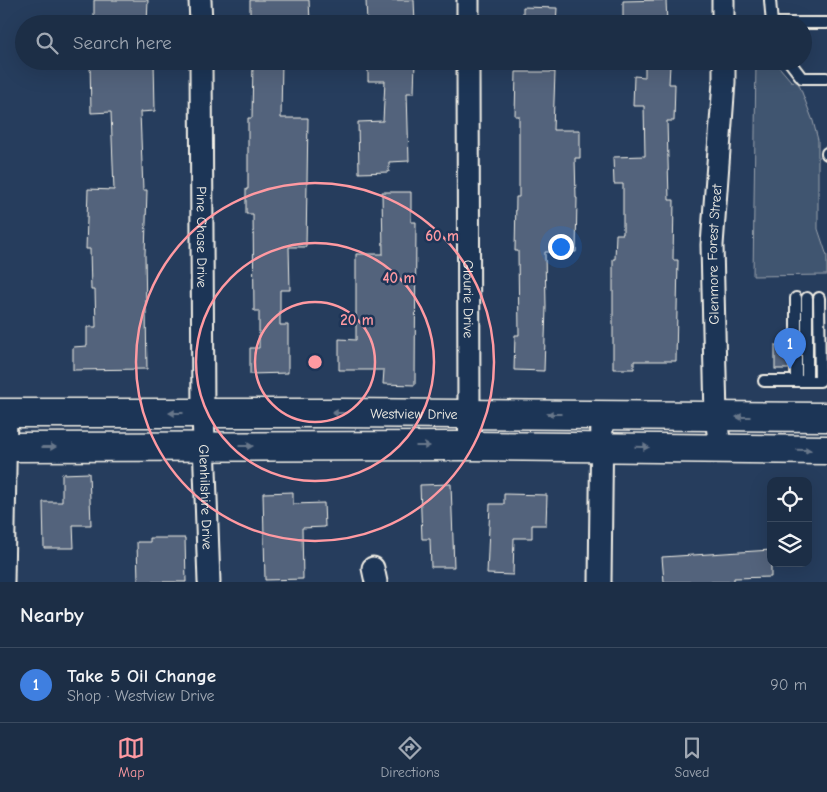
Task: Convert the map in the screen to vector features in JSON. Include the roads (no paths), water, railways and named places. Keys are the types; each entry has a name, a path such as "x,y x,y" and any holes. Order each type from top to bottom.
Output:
{"main road":[{"name":"Westview Drive","path":"3,413 602,414 827,417"},
{"path":"2,447 470,446 827,450"}],"street":[{"path":"200,0 201,15"},
{"path":"468,0 468,15"},
{"path":"723,0 723,15"},
{"name":"Pine Chase Drive","path":"201,70 203,413"},
{"name":"Glourie Drive","path":"468,70 470,446"},
{"name":"Glenmore Forest Street","path":"720,448 716,417 712,245 724,70"},
{"path":"3,413 3,582"},
{"name":"Glenhilshire Drive","path":"203,413 209,582"},
{"path":"600,582 602,414"}],"lane":[{"path":"770,0 771,15"},
{"path":"812,23 827,23"},
{"path":"795,70 802,78 826,78"},
{"path":"796,298 796,382"},
{"path":"807,298 807,382"},
{"path":"764,381 820,382 819,298"}],"place":[{"name":"Take 5 Oil Change","path":"790,369"}]}
